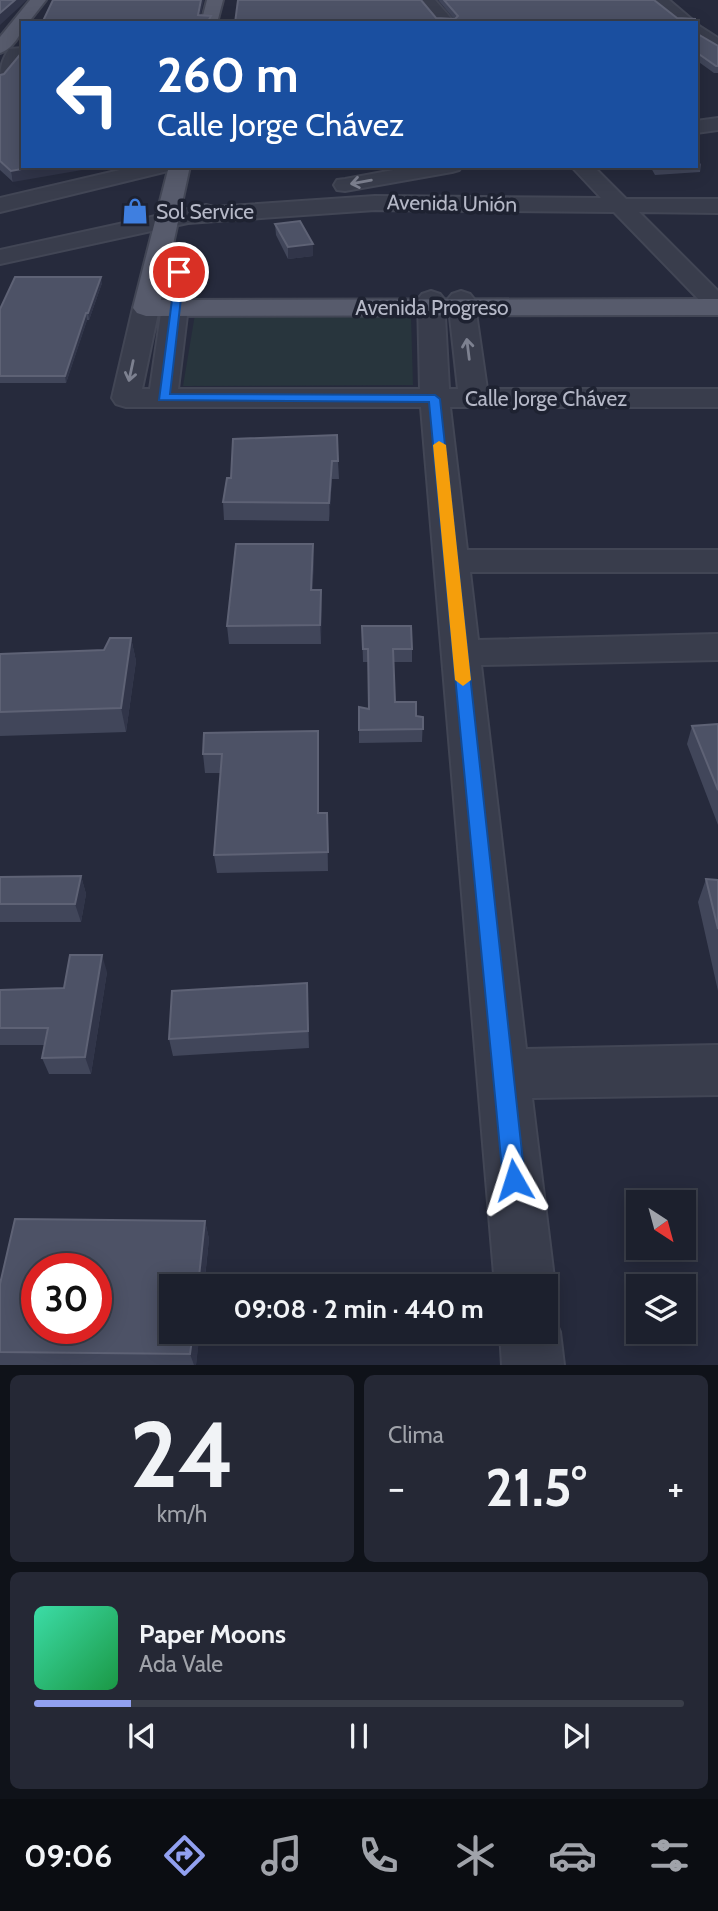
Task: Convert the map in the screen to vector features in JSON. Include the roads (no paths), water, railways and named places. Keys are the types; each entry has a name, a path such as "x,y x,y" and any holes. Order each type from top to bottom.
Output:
{"main road":[{"path":"0,37 28,0"},
{"path":"29,21 38,0"},
{"path":"34,21 49,0"},
{"path":"210,21 215,0"},
{"path":"223,21 228,0"},
{"path":"177,291 176,219 180,168"},
{"path":"147,303 196,168"},
{"name":"Avenida Progreso","path":"147,303 177,291 431,303 716,303"}],"street":[{"path":"427,0 445,21"},
{"path":"659,0 685,21"},
{"path":"698,32 712,54"},
{"path":"0,78 17,48"},
{"path":"698,127 718,124"},
{"path":"2,200 116,168"},
{"path":"2,200 155,168"},
{"path":"0,257 262,199 440,168"},
{"path":"583,168 716,303"},
{"name":"Avenida Unión","path":"176,219 375,202 718,206"},
{"path":"163,397 177,291"},
{"name":"Calle Jorge Chávez","path":"147,303 126,398 718,398"},
{"path":"431,303 454,399"},
{"path":"462,303 454,399 451,561 524,1274"},
{"path":"451,561 718,561"},
{"path":"461,653 718,647"},
{"path":"503,1074 718,1070"},
{"path":"531,1344 533,1365"}],"place":[{"name":"Sol Service","path":"135,211"}]}
